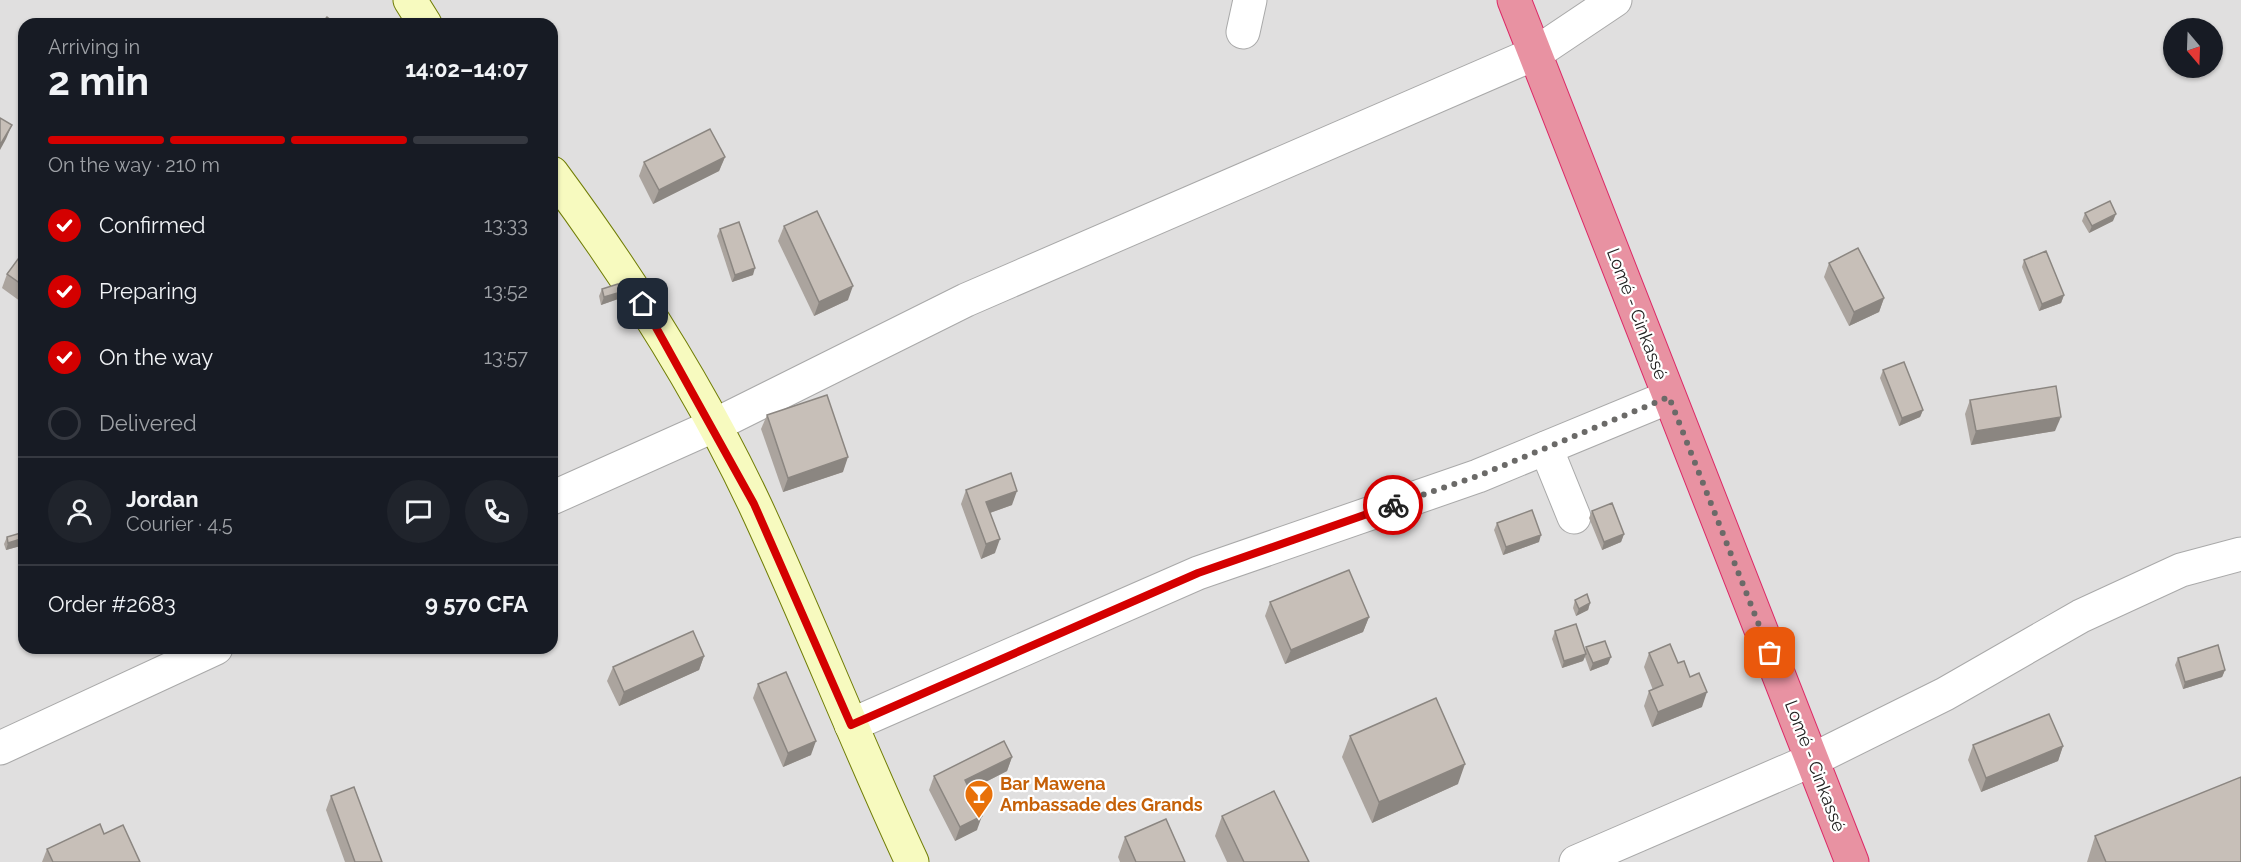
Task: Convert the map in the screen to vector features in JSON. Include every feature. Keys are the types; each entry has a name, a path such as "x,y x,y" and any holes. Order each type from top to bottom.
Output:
{"highway":[{"name":"Lomé - Cinkassé","path":"1514,0 1852,862"}],"street":[{"path":"410,0 421,18"},
{"path":"1243,32 1250,0"},
{"path":"558,495 713,426 966,300 1536,53 1615,0"},
{"path":"558,182 633,288 713,426 754,504 912,862"},
{"path":"851,725 1198,573 1478,476 1669,397"},
{"path":"1546,448 1574,516"},
{"path":"1576,862 1812,760 1945,694 2081,616 2181,570 2241,554"},
{"path":"0,748 203,654"}],"shaded area":[{"path":"0,0 2241,0 2241,862 0,862"}],"building":[{"path":"0,118 12,125 0,145"},
{"path":"710,129 725,157 659,190 644,162"},
{"path":"2110,201 2116,214 2092,226 2085,213"},
{"path":"817,211 853,286 819,302 784,226"},
{"path":"739,222 755,268 735,275 720,229"},
{"path":"1858,248 1884,298 1854,312 1829,263"},
{"path":"2046,251 2064,295 2042,304 2024,260"},
{"path":"18,259 18,282 7,274"},
{"path":"618,284 621,292 604,297 602,289"},
{"path":"1904,362 1923,410 1902,418 1883,370"},
{"path":"2056,386 2061,417 1976,431 1970,400"},
{"path":"827,395 848,457 788,478 767,415"},
{"path":"1011,473 1017,491 986,502 1000,539 986,544 966,490"},
{"path":"1612,503 1624,534 1604,542 1592,511"},
{"path":"1532,510 1541,535 1506,547 1497,523"},
{"path":"18,534 18,540 8,543 7,537"},
{"path":"1349,570 1369,617 1291,650 1270,602"},
{"path":"1587,594 1590,603 1579,609 1575,600"},
{"path":"1576,624 1586,654 1564,661 1555,631"},
{"path":"693,631 704,656 624,692 613,667"},
{"path":"1605,641 1611,657 1593,663 1586,647"},
{"path":"1670,644 1678,663 1684,661 1690,677 1699,673 1707,692 1658,712 1649,691 1663,685 1649,653"},
{"path":"2218,645 2225,670 2185,682 2178,658"},
{"path":"786,672 816,741 788,753 758,684"},
{"path":"1436,698 1465,764 1379,802 1350,736"},
{"path":"2049,714 2063,746 1986,778 1973,745"},
{"path":"1004,741 1012,757 965,780 982,816 960,827 934,776"},
{"path":"2241,777 2241,862 2106,862 2095,836"},
{"path":"354,787 382,862 355,862 331,796"},
{"path":"1274,791 1309,862 1244,862 1222,816"},
{"path":"1166,819 1185,862 1136,862 1125,837"},
{"path":"100,824 104,834 123,825 140,862 53,862 47,849"}],"way so far":[{"path":"1393,505 1478,476 1669,397 1770,653"}],"place":[{"name":"Bar Mawena Ambassade des Grands","path":"979,820"}],"route":[{"path":"643,304 713,426 754,504 851,725 1198,573 1393,505"}]}
